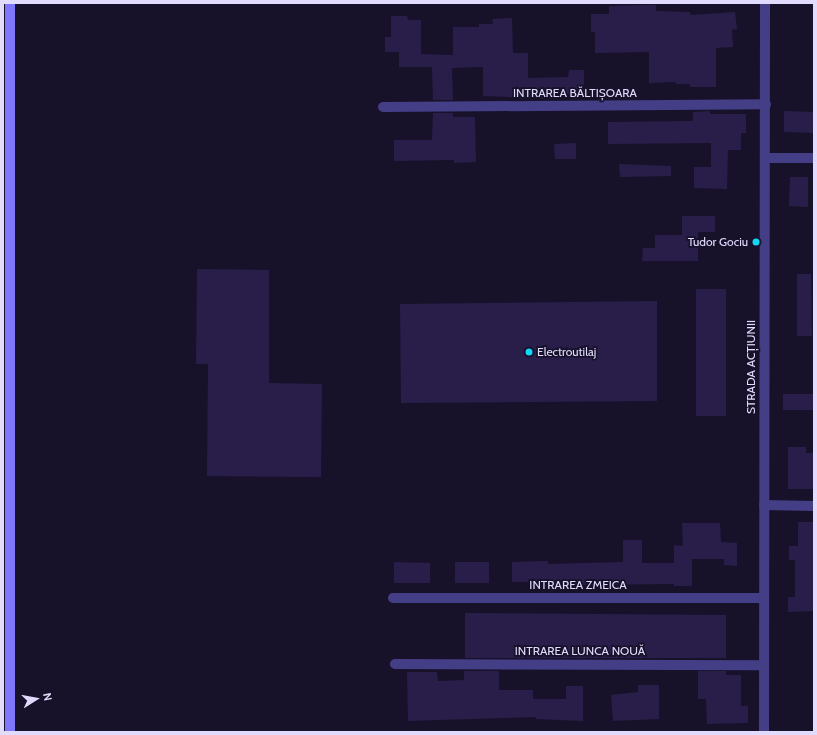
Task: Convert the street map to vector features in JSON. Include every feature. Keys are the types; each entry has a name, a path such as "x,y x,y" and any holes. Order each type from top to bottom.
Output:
{"street":[{"path":"10,3 10,732"},
{"name":"STRADA ACȚIUNII","path":"764,732 766,158 765,3"},
{"name":"INTRAREA BĂLTIȘOARA","path":"383,107 766,104"},
{"path":"766,158 814,158"},
{"path":"764,505 814,506"},
{"name":"INTRAREA ZMEICA","path":"393,598 764,598"},
{"name":"INTRAREA LUNCA NOUĂ","path":"395,664 764,665"}],"building":[{"path":"656,5 656,11 690,12 690,15 735,12 737,29 732,30 733,47 716,48 716,87 690,87 690,84 676,84 675,82 649,83 649,52 595,53 595,32 591,32 591,14 609,14 609,6"},
{"path":"391,16 407,16 408,20 421,20 421,54 453,55 453,27 479,27 479,24 493,24 492,19 512,18 513,53 528,53 528,78 568,77 569,70 584,70 584,95 557,94 557,99 483,96 483,67 452,68 453,100 433,100 432,67 399,67 399,52 385,52 385,37 391,37"},
{"path":"710,111 710,114 746,114 746,133 741,133 741,150 728,150 727,189 694,188 694,167 711,167 711,143 608,144 608,122 693,121 693,112"},
{"path":"784,111 814,112 814,133 784,132"},
{"path":"433,113 453,113 453,117 475,117 476,162 454,163 454,160 394,161 394,140 432,140"},
{"path":"576,143 576,159 555,159 554,144"},
{"path":"619,164 671,166 671,176 620,177"},
{"path":"790,177 808,177 808,207 789,206"},
{"path":"682,216 715,216 715,232 698,232 698,261 642,261 643,248 655,248 655,235 682,235"},
{"path":"197,269 269,270 269,383 322,384 321,477 207,476 208,364 196,364"},
{"path":"797,274 811,274 812,336 797,336"},
{"path":"696,289 726,289 726,416 696,416"},
{"name":"Electroutilaj","path":"657,301 657,401 401,403 400,304"},
{"path":"783,394 814,394 814,410 783,410"},
{"path":"788,447 806,447 806,453 814,453 814,489 788,489"},
{"path":"798,522 814,522 814,611 788,612 788,597 795,597 795,560 789,560 789,546 798,546"},
{"path":"682,523 720,523 721,542 737,543 737,566 724,565 724,559 692,559 692,586 674,586 674,584 571,585 571,581 512,582 512,562 548,561 548,564 623,562 623,540 642,540 642,563 674,563 674,545 683,546"},
{"path":"394,562 430,563 430,583 394,583"},
{"path":"455,562 489,562 489,583 455,583"},
{"path":"465,613 726,615 726,658 465,658"},
{"path":"464,671 499,671 499,690 533,690 533,699 566,699 566,686 583,686 583,721 536,719 536,717 408,721 407,672 437,672 438,681 464,680"},
{"path":"698,671 726,671 726,675 741,675 741,706 748,706 748,723 707,724 706,699 698,699"},
{"path":"638,685 659,685 659,719 613,721 611,695 638,692"}],"place":[{"name":"Tudor Gociu","path":"756,242"},
{"name":"Electroutilaj","path":"529,352"}]}
